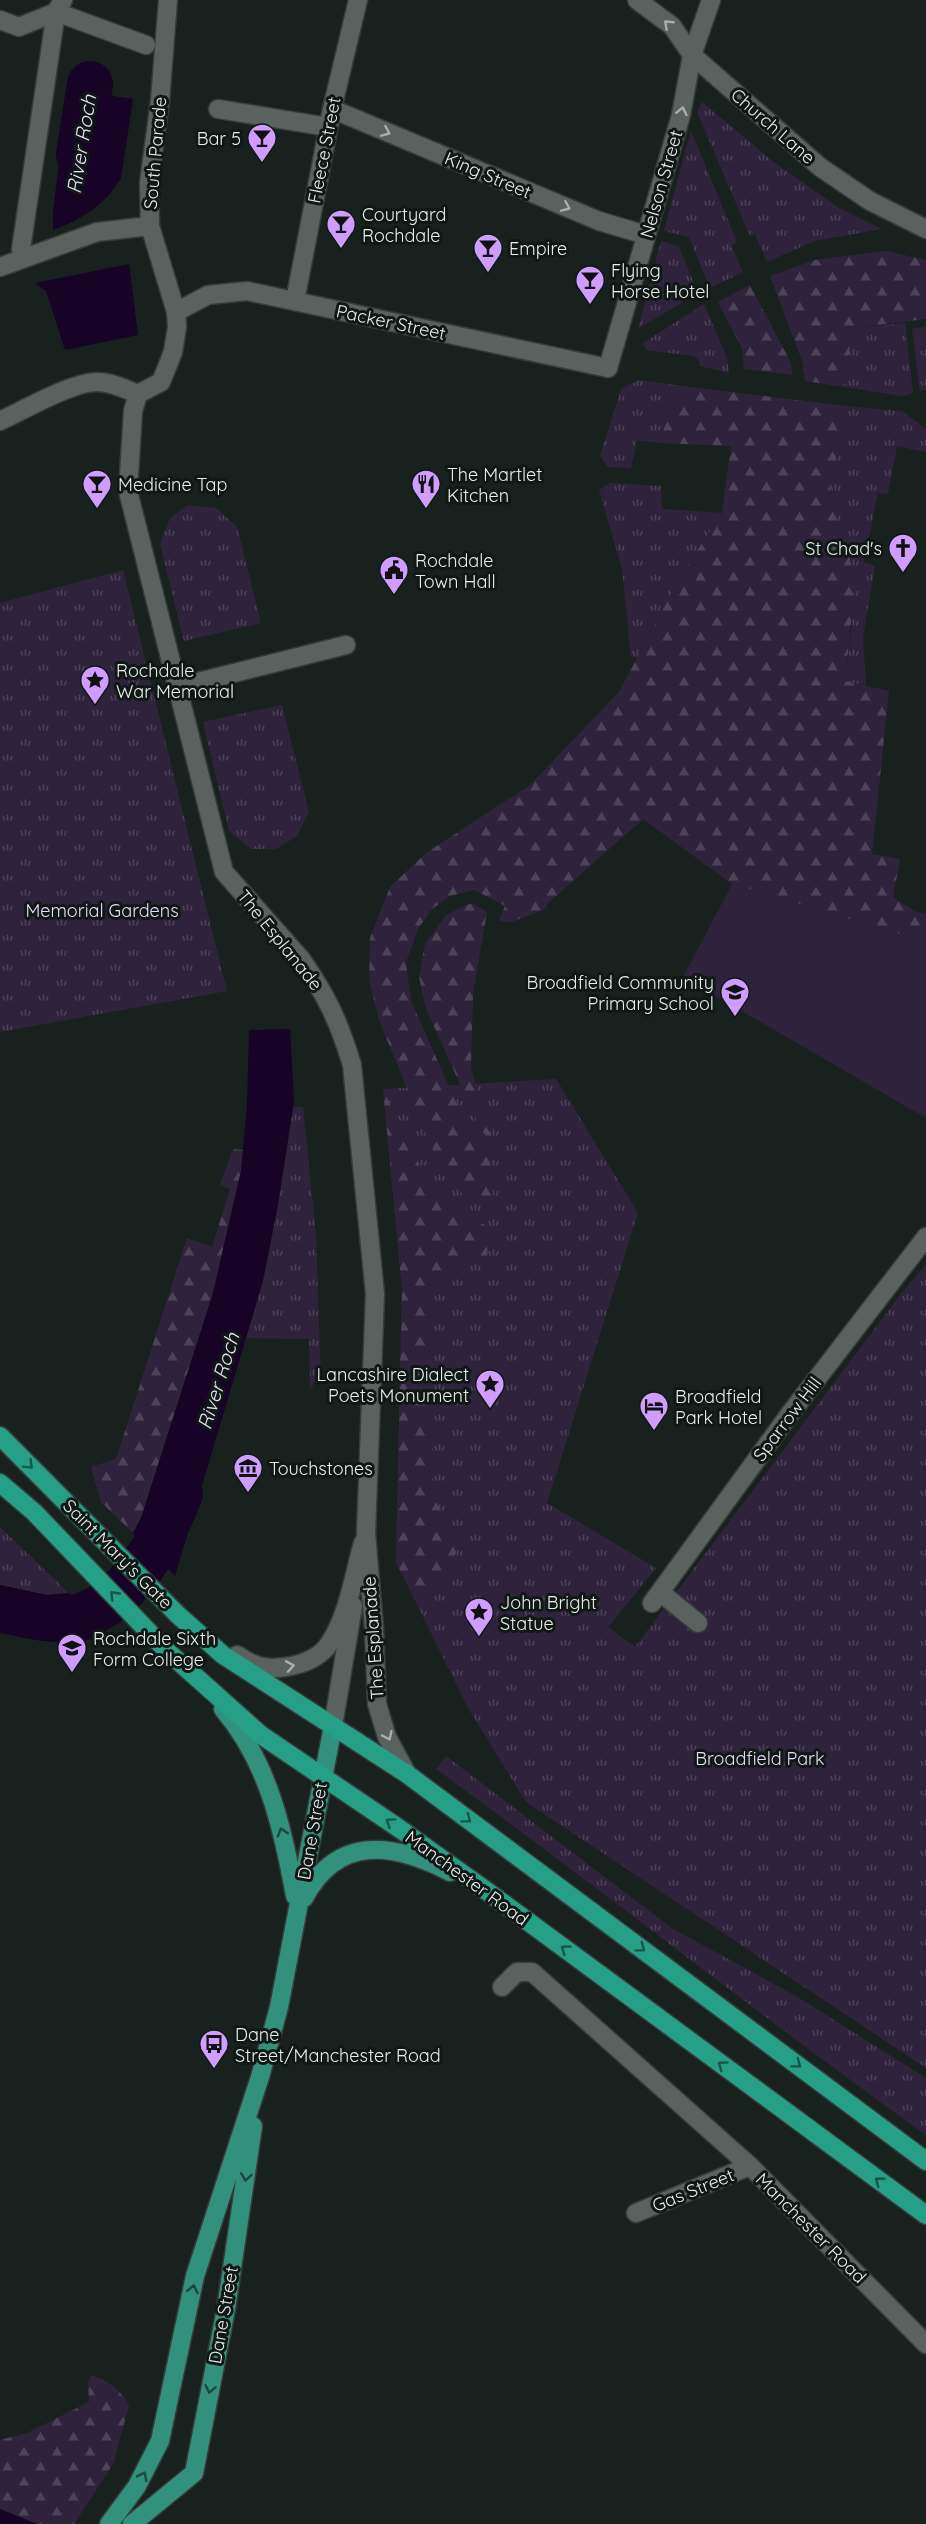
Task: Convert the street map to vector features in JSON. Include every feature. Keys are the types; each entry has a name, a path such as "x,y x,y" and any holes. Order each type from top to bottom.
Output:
{"highway":[{"name":"Saint Mary's Gate","path":"0,1436 198,1635"},
{"name":"Manchester Road","path":"0,1483 34,1512 168,1652 261,1735 484,1889 926,2216"},
{"path":"198,1635 255,1678 407,1774 926,2161"}],"main road":[{"path":"196,1677 240,1728 256,1756 270,1790 286,1846 297,1910"},
{"name":"Dane Street","path":"110,2524 138,2486 159,2441 195,2276 260,2077 279,2007 333,1726"},
{"path":"297,1910 312,1882 325,1868 341,1857 361,1850 377,1849 422,1857 484,1889"},
{"name":"Dane Street","path":"132,2524 194,2472 226,2308 260,2077"}],"street":[{"name":"South Parade","path":"138,394 161,382 173,352 177,327 176,312 150,226 149,183 160,101 168,0"},
{"name":"Fleece Street","path":"295,301 328,127 358,0"},
{"name":"Church Lane","path":"637,0 672,26 692,55 820,167 870,201 926,229"},
{"name":"Nelson Street","path":"608,368 681,115 692,55 711,0"},
{"path":"0,20 19,27 59,6"},
{"path":"59,6 146,45"},
{"path":"21,249 59,6"},
{"path":"218,109 328,127"},
{"name":"King Street","path":"332,109 599,221 646,235"},
{"path":"0,267 97,232 150,226"},
{"name":"Packer Street","path":"176,312 208,295 247,291 608,368"},
{"path":"0,421 77,386 96,382 110,384 138,394"},
{"name":"The Esplanade","path":"138,394 133,411 128,491 224,872 301,958 324,991 342,1032 352,1065 375,1294 366,1533 374,1628 376,1704 387,1737 407,1774"},
{"path":"178,687 346,645"},
{"name":"Sparrow Hill","path":"698,1623 656,1597 802,1399 926,1237"},
{"name":"The Esplanade","path":"198,1635 258,1667 272,1669 298,1665 312,1659 326,1647 342,1616 366,1533"},
{"name":"The Esplanade","path":"333,1726 366,1533"},
{"name":"Manchester Road","path":"502,1987 517,1972 532,1972 750,2166 926,2344"},
{"name":"Gas Street","path":"636,2213 750,2166"}],"green space":[{"path":"702,102 775,163 839,208 882,229 814,241 767,262 755,234 750,236 697,112"},
{"path":"691,131 737,242 731,246 743,272 710,288 689,237 664,231"},
{"path":"661,241 679,247 698,293 638,329"},
{"path":"886,251 926,260 926,319 852,328 845,387 805,381 803,363 770,276 815,260"},
{"path":"750,285 791,363 792,375 744,369 742,348 718,302"},
{"path":"704,304 727,358 729,373 700,366 699,360 694,356 646,350 643,343"},
{"path":"905,323 913,393 902,396 845,387 852,328"},
{"path":"926,326 926,390 920,391 912,329"},
{"path":"639,380 698,388 672,399 660,443 637,440 631,468 608,467 600,456 621,389"},
{"path":"698,388 846,406 829,495 846,541 855,584 845,681 889,691 872,854 900,859 893,897 916,912 926,914 926,942 732,884 643,819 547,904 546,909 511,922 499,921 505,906 474,890 450,896 432,909 418,929 406,962 411,1001 467,1127 492,1162 494,1210 484,1208 456,1189 444,1173 429,1142 379,1020 369,980 370,938 390,887 426,853 530,785 619,692 684,570 722,513 731,446 660,443 672,399"},
{"path":"846,406 902,411 926,429 926,452 897,446 888,494 878,493 864,562 875,566 863,637 866,686 845,681 852,623 829,495"},
{"path":"610,483 661,486 662,509 722,513 684,570 637,658 631,657 622,569 599,490"},
{"path":"188,505 216,508 237,527 261,623 184,641 160,544 170,518"},
{"name":"Memorial Gardens","path":"123,570 227,991 0,1032 0,603"},
{"path":"282,705 309,812 297,836 276,849 251,849 229,831 203,722"},
{"path":"732,884 926,942 926,1118 683,977"},
{"path":"472,903 487,912 473,993 471,1068 492,1143 480,1128 426,1009 419,977 425,944 446,915"},
{"name":"Broadfield Park","path":"556,1079 638,1213 547,1503 656,1568 608,1627 635,1647 926,1264 926,2068 526,1802 468,1708 396,1562 402,1289 383,1089"},
{"path":"383,1089 424,1175 465,1211 489,1228 487,1257 446,1264 431,1302 433,1496 459,1547 448,1568 412,1594 396,1562 402,1289"},
{"path":"293,1107 303,1107 316,1235 321,1380 314,1383 310,1391 309,1339 246,1338 268,1252"},
{"path":"233,1149 243,1150 241,1171 213,1293 141,1518 133,1533 101,1502 91,1467 116,1459 187,1238 212,1247 230,1189 220,1185"},
{"path":"0,1527 69,1593 47,1595 0,1585"},
{"path":"446,1756 673,1929 796,1996 926,2078 926,2135 436,1769"},
{"path":"91,2375 113,2386 129,2406 113,2464 74,2524 37,2524 0,2509 0,2440 27,2433 89,2402 88,2383"}],"water":[{"path":"68,89 133,99 121,178 100,204 73,221 53,230 53,212"},
{"path":"129,264 138,335 65,350 46,291 35,283"},
{"path":"290,1029 294,1101 278,1205 263,1281 175,1576 133,1533 141,1518 213,1293 241,1171 247,1104 249,1030"},
{"path":"0,1585 47,1595 69,1593 108,1633 97,1638 70,1640 40,1637 0,1628"},
{"path":"0,2509 37,2524 0,2524"}],"waterway":[{"name":"River Roch","path":"79,154 90,84"},
{"name":"River Roch","path":"0,1609 36,1617 64,1619 93,1611 110,1601 140,1570 163,1532 180,1494"}],"place":[{"name":"Bar 5","path":"262,164"},
{"name":"Courtyard Rochdale","path":"341,250"},
{"name":"Empire","path":"488,274"},
{"name":"Flying Horse Hotel","path":"590,306"},
{"name":"Medicine Tap","path":"97,510"},
{"name":"The Martlet Kitchen","path":"426,510"},
{"name":"St Chad's","path":"903,574"},
{"name":"Rochdale Town Hall","path":"394,596"},
{"name":"Rochdale War Memorial","path":"95,706"},
{"name":"Broadfield Community Primary School","path":"735,1018"},
{"name":"Lancashire Dialect Poets Monument","path":"490,1410"},
{"name":"Broadfield Park Hotel","path":"654,1432"},
{"name":"Touchstones","path":"248,1494"},
{"name":"John Bright Statue","path":"479,1638"},
{"name":"Rochdale Sixth Form College","path":"72,1674"},
{"name":"Dane Street/Manchester Road","path":"214,2070"}]}
